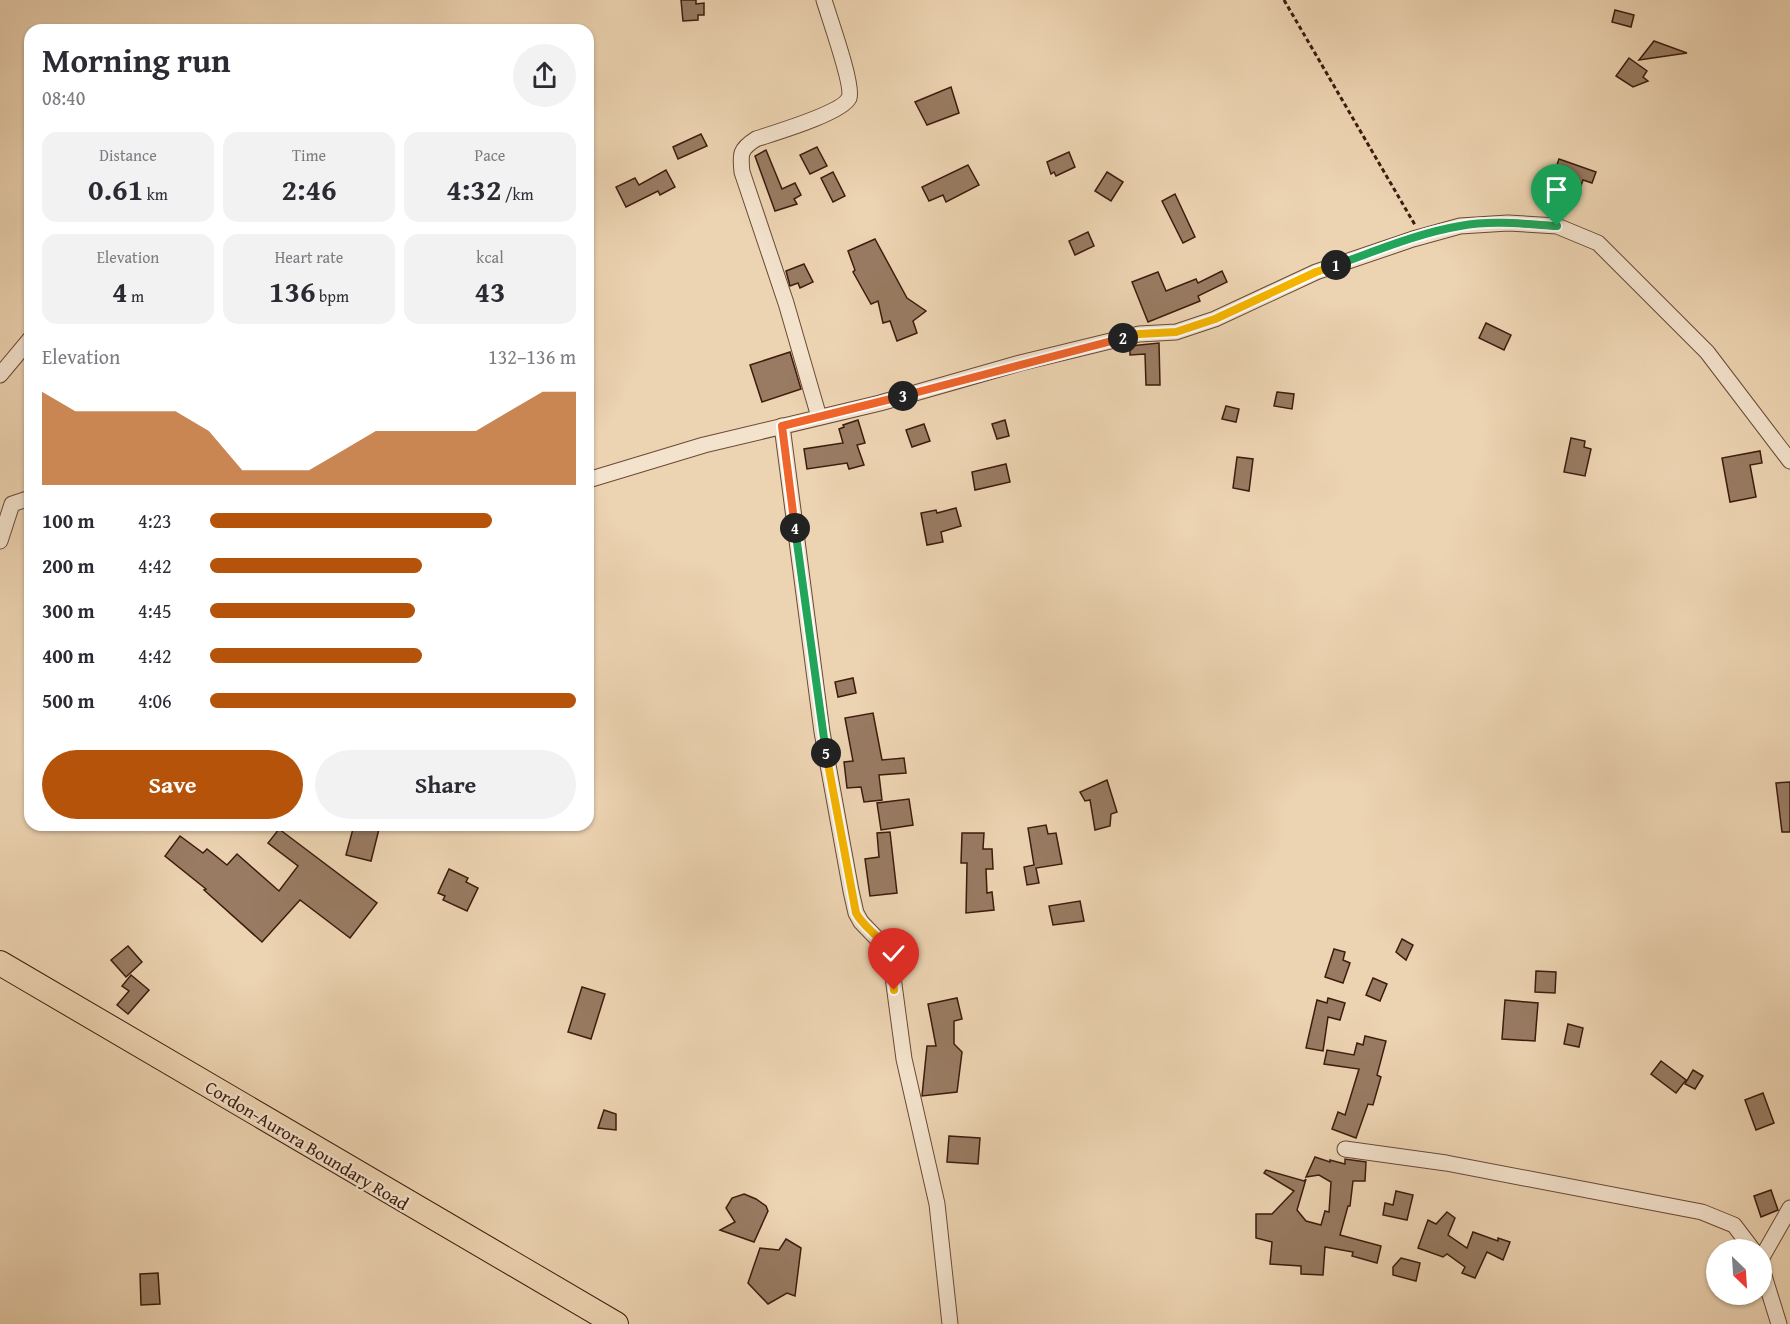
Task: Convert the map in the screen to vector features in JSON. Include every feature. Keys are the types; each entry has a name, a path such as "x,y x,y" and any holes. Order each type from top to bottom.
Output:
{"main road":[{"name":"Cordon-Aurora Boundary Road","path":"0,963 616,1324"}],"street":[{"path":"819,417 786,303 742,172 740,157 741,151 756,139 836,110 849,100 846,72 824,0"},
{"path":"594,478 704,446 1128,337 1176,332 1215,319 1316,272 1413,238 1460,226 1508,222 1557,226 1598,243 1707,352 1790,461"},
{"path":"0,375 24,346"},
{"path":"782,426 822,732 851,891 856,913 861,922 886,948 891,962 904,1059 937,1204 950,1324"},
{"path":"0,541 12,504 24,500"},
{"path":"1345,1149 1446,1163 1702,1212 1734,1225 1745,1239"},
{"path":"1772,1240 1790,1208"},
{"path":"1772,1301 1779,1324"}],"path":[{"path":"1284,0 1414,225 1413,238"}],"building":[{"path":"681,0 696,0 696,4 704,3 704,15 698,15 698,20 683,21"},
{"path":"1615,10 1634,15 1631,27 1612,22"},
{"path":"1654,41 1687,53 1639,60"},
{"path":"1629,58 1647,71 1643,77 1648,81 1633,87 1616,76"},
{"path":"951,87 959,113 927,125 915,102"},
{"path":"701,134 707,146 678,159 673,147"},
{"path":"817,147 827,166 810,174 800,155"},
{"path":"766,150 782,189 795,183 801,195 794,199 797,204 775,211 755,156"},
{"path":"1069,152 1075,167 1056,176 1054,172 1051,174 1047,162"},
{"path":"1559,159 1596,172 1592,183 1583,180 1576,200 1548,190"},
{"path":"968,165 979,185 946,202 943,195 929,201 922,187"},
{"path":"666,170 675,187 660,195 658,191 626,207 616,187 635,178 639,185"},
{"path":"833,172 845,196 833,202 821,178"},
{"path":"1107,172 1123,182 1111,201 1095,191"},
{"path":"1175,194 1195,237 1183,243 1162,201"},
{"path":"1088,232 1094,246 1075,255 1069,241"},
{"path":"875,239 907,298 926,311 913,321 917,333 897,341 890,321 883,323 878,301 871,304 853,272 855,270 848,251"},
{"path":"804,264 813,282 800,288 798,283 790,286 786,271"},
{"path":"1222,271 1227,282 1198,296 1200,301 1148,322 1132,282 1158,272 1166,291 1196,279 1198,283"},
{"path":"1486,323 1511,335 1504,350 1479,338"},
{"path":"1159,343 1160,385 1146,385 1145,354 1130,355 1130,346"},
{"path":"790,352 801,389 762,402 750,365"},
{"path":"1277,392 1294,394 1292,409 1274,406"},
{"path":"1226,406 1239,409 1236,422 1222,419"},
{"path":"858,420 865,443 857,445 864,465 849,469 847,463 807,469 804,449 843,443 839,429 844,427 843,425"},
{"path":"1005,420 1009,436 997,439 992,424"},
{"path":"924,424 930,441 912,447 906,430"},
{"path":"1571,438 1585,441 1584,447 1591,449 1585,476 1564,472"},
{"path":"1760,451 1762,463 1750,465 1756,497 1730,502 1722,458"},
{"path":"1237,457 1253,459 1249,491 1233,488"},
{"path":"1006,464 1010,482 975,490 972,472"},
{"path":"956,508 961,526 941,532 943,542 927,545 921,513 936,510 937,513"},
{"path":"853,678 856,693 838,697 835,682"},
{"path":"873,713 882,760 904,758 906,773 879,775 882,800 864,802 861,787 847,788 844,762 853,761 845,718"},
{"path":"1107,780 1117,812 1111,814 1110,826 1095,830 1090,800 1085,801 1080,792"},
{"path":"1790,782 1790,832 1782,832 1776,783"},
{"path":"909,799 913,825 881,830 877,803"},
{"path":"1046,825 1048,834 1056,833 1062,864 1036,868 1039,883 1027,885 1024,867 1034,865 1028,828"},
{"path":"277,831 282,831 377,903 350,938 300,900 262,942 204,890 206,889 165,856 180,836 203,853 207,849 227,865 237,854 279,891 298,866 268,843"},
{"path":"352,831 378,831 371,861 346,855"},
{"path":"890,832 897,893 870,896 865,859 879,857 877,833"},
{"path":"962,833 984,833 983,849 992,849 993,869 986,869 987,893 992,892 994,910 966,913 967,863 961,863"},
{"path":"449,869 468,878 466,882 478,888 467,911 443,900 445,896 438,893"},
{"path":"1080,901 1084,921 1053,925 1049,906"},
{"path":"1402,939 1413,945 1406,960 1396,952"},
{"path":"128,946 142,962 126,977 111,960"},
{"path":"1334,949 1345,952 1343,960 1350,963 1343,983 1325,977"},
{"path":"1536,971 1556,972 1555,993 1535,992"},
{"path":"131,975 149,990 128,1014 117,1005 129,991 122,986"},
{"path":"1373,978 1387,984 1380,1001 1366,995"},
{"path":"582,987 605,994 591,1039 568,1032"},
{"path":"957,998 962,1019 954,1021 954,1044 962,1052 957,1092 922,1096 927,1046 936,1046 928,1004"},
{"path":"1328,998 1345,1003 1340,1020 1328,1017 1323,1051 1306,1048 1317,1000 1327,1003"},
{"path":"1505,1000 1538,1003 1535,1041 1502,1039"},
{"path":"1568,1024 1583,1028 1579,1047 1564,1044"},
{"path":"1365,1036 1386,1041 1377,1075 1381,1077 1373,1105 1368,1104 1356,1138 1332,1129 1338,1112 1345,1115 1359,1069 1324,1064 1327,1050 1354,1055 1357,1043 1363,1045"},
{"path":"1661,1061 1686,1080 1676,1093 1651,1074"},
{"path":"1693,1070 1703,1076 1695,1089 1685,1084"},
{"path":"1763,1093 1774,1123 1756,1130 1745,1100"},
{"path":"604,1110 616,1114 616,1130 598,1128"},
{"path":"949,1136 980,1138 978,1164 947,1162"},
{"path":"1315,1157 1345,1164 1345,1159 1366,1162 1365,1181 1353,1181 1350,1206 1348,1206 1340,1235 1381,1246 1377,1263 1352,1256 1353,1252 1325,1247 1323,1275 1301,1274 1301,1266 1270,1264 1272,1242 1256,1238 1256,1214 1272,1214 1294,1191 1264,1173 1266,1170 1304,1181 1306,1179 1297,1210 1306,1221 1321,1225 1325,1211 1329,1212 1331,1182 1319,1175 1306,1177"},
{"path":"1771,1190 1778,1210 1761,1217 1754,1196"},
{"path":"1396,1191 1413,1195 1407,1220 1383,1215 1385,1203 1393,1205"},
{"path":"744,1194 766,1206 768,1211 754,1242 720,1230 735,1222 726,1208 732,1198"},
{"path":"1447,1212 1455,1218 1448,1235 1467,1248 1473,1232 1498,1241 1498,1238 1510,1242 1503,1260 1487,1252 1475,1278 1462,1273 1465,1267 1447,1254 1443,1257 1418,1248 1428,1220 1436,1224"},
{"path":"786,1239 801,1248 795,1296 787,1293 768,1304 748,1283 760,1248 779,1250"},
{"path":"1401,1258 1420,1263 1416,1281 1393,1275 1393,1267"},
{"path":"158,1273 160,1304 141,1305 140,1274"}],"route":[{"path":"894,990 891,962 886,948 878,937 861,922 856,913 851,891 822,732 782,426 880,403 1020,363 1139,334 1176,332 1215,319 1316,272 1413,238 1460,226 1508,222 1557,226"}]}
